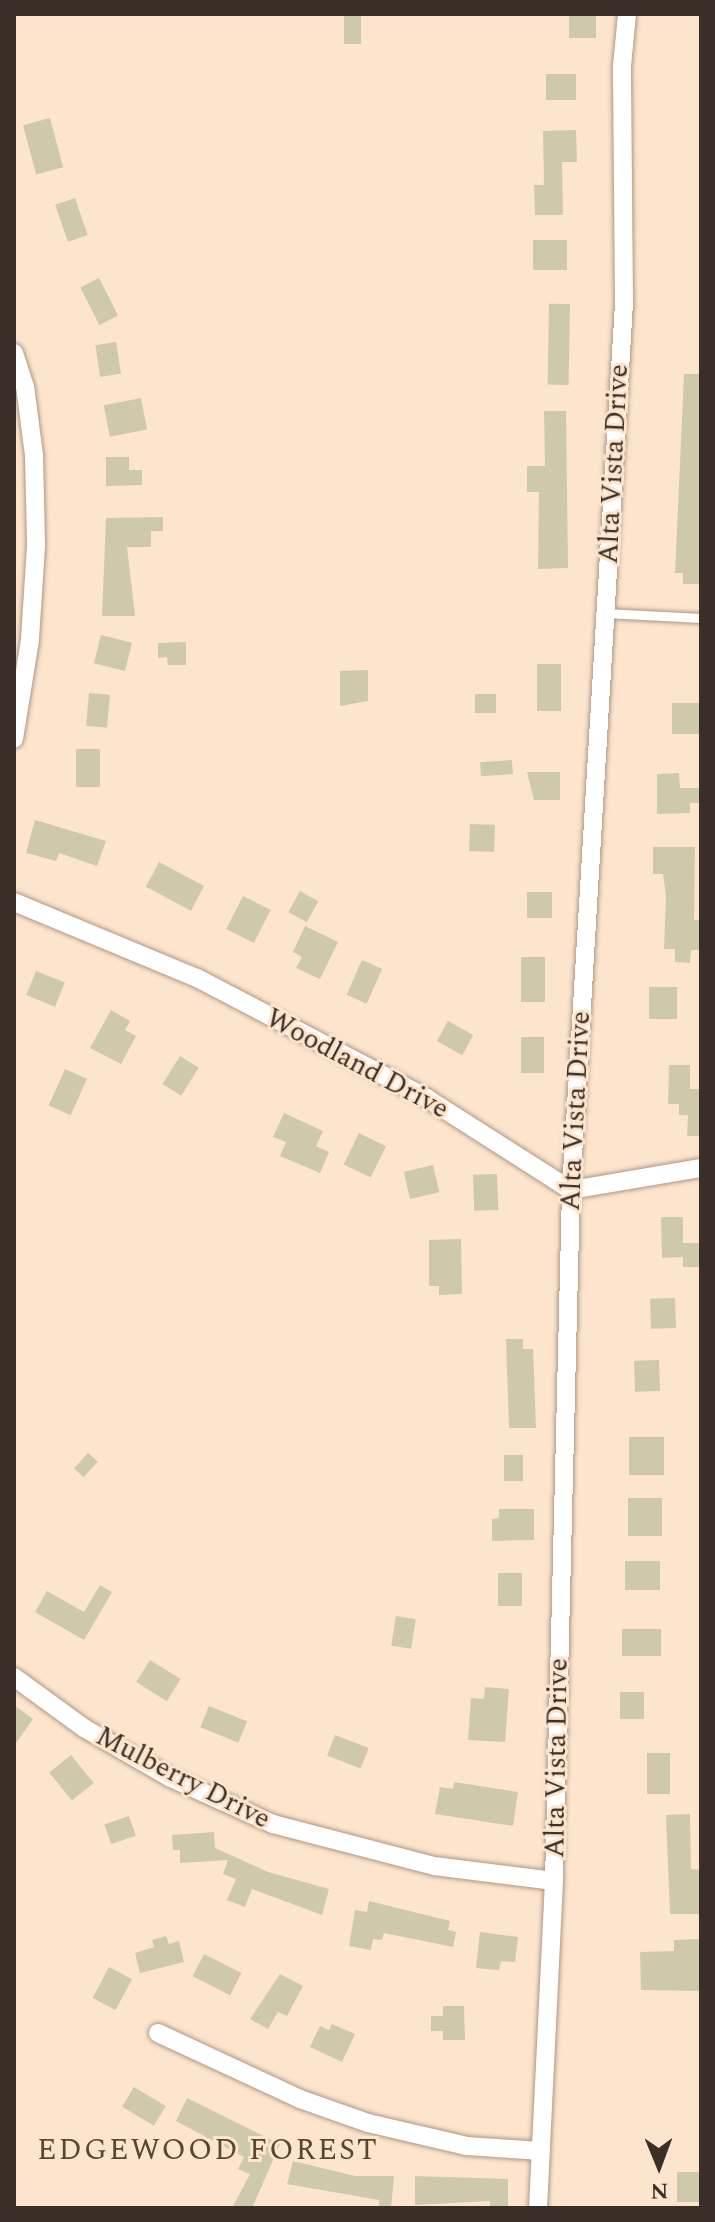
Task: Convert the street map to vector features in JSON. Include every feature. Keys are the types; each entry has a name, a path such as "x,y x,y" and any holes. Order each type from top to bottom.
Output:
{"street":[{"name":"Alta Vista Drive","path":"538,2208 554,1881 571,1190 624,303 622,66 627,14"},
{"path":"14,353 25,386 34,455 36,546 30,640 14,739"},
{"name":"Woodland Drive","path":"14,902 197,978 428,1099 571,1190"},
{"path":"571,1190 701,1168"},
{"name":"Mulberry Drive","path":"14,1677 84,1728 171,1778 273,1824 434,1866 554,1881"},
{"path":"158,2033 300,2099 368,2123 467,2146 541,2151"}],"lane":[{"path":"605,613 701,618"}],"building":[{"path":"344,14 361,14 361,44 344,44"},
{"path":"569,14 596,14 596,38 569,38"},
{"path":"546,74 576,74 576,100 546,100"},
{"path":"50,118 63,167 36,175 23,125"},
{"path":"576,130 577,162 562,162 563,215 535,215 534,185 544,185 543,131"},
{"path":"75,198 88,235 68,242 55,205"},
{"path":"533,240 567,240 567,270 533,270"},
{"path":"99,278 118,315 99,325 80,288"},
{"path":"549,304 570,304 569,385 548,385"},
{"path":"116,342 121,374 100,377 95,345"},
{"path":"684,374 701,374 701,584 683,584 683,573 675,573"},
{"path":"141,398 147,429 110,437 104,405"},
{"path":"544,411 566,411 568,568 538,569 539,492 527,492 527,466 545,466"},
{"path":"106,457 129,457 129,470 142,470 142,485 106,486"},
{"path":"163,517 163,531 151,531 151,547 127,547 135,616 102,616 106,518"},
{"path":"101,635 132,643 125,671 94,663"},
{"path":"186,642 186,665 168,665 167,657 158,658 158,643"},
{"path":"537,664 561,664 561,711 537,711"},
{"path":"368,670 368,701 340,706 340,671"},
{"path":"89,693 110,695 107,728 86,726"},
{"path":"475,694 496,694 496,713 475,713"},
{"path":"672,703 701,703 701,734 672,734"},
{"path":"76,749 100,749 100,787 76,787"},
{"path":"512,760 513,774 481,776 480,762"},
{"path":"527,772 560,772 560,800 534,800"},
{"path":"679,773 680,788 701,788 701,803 690,803 690,813 657,814 657,774"},
{"path":"35,820 106,841 97,866 59,853 56,861 26,853"},
{"path":"470,824 495,825 494,852 469,851"},
{"path":"653,847 695,847 694,920 701,920 701,950 691,950 690,963 675,962 675,949 664,949 666,896 663,874 653,874"},
{"path":"159,862 204,886 191,911 146,887"},
{"path":"300,891 318,901 307,922 288,912"},
{"path":"527,892 552,892 552,918 527,918"},
{"path":"243,896 271,910 254,943 226,929"},
{"path":"305,926 338,942 320,979 296,968 302,957 293,952"},
{"path":"521,957 545,957 545,1002 521,1002"},
{"path":"362,960 382,969 367,1004 347,995"},
{"path":"36,971 65,983 55,1007 26,995"},
{"path":"649,987 677,987 677,1019 649,1019"},
{"path":"111,1010 130,1021 125,1030 136,1036 121,1064 90,1048"},
{"path":"448,1021 473,1035 462,1055 437,1041"},
{"path":"521,1037 544,1037 544,1073 521,1073"},
{"path":"180,1056 199,1068 181,1096 163,1084"},
{"path":"669,1065 690,1065 690,1089 701,1089 700,1136 687,1136 688,1115 679,1115 679,1104 668,1104"},
{"path":"65,1069 87,1079 71,1115 49,1106"},
{"path":"284,1113 323,1131 316,1146 329,1152 320,1173 280,1156 286,1142 273,1137"},
{"path":"359,1133 386,1146 371,1178 344,1164"},
{"path":"433,1165 439,1192 410,1199 404,1172"},
{"path":"497,1174 498,1210 474,1211 473,1175"},
{"path":"661,1217 683,1217 683,1243 701,1243 701,1267 683,1267 683,1257 662,1258"},
{"path":"461,1239 462,1294 439,1295 439,1286 429,1286 429,1240"},
{"path":"675,1298 676,1328 651,1329 650,1299"},
{"path":"506,1339 523,1339 523,1349 533,1349 536,1428 509,1428"},
{"path":"659,1360 660,1391 635,1392 634,1361"},
{"path":"629,1437 664,1437 664,1475 629,1475"},
{"path":"88,1453 98,1462 84,1477 74,1469"},
{"path":"504,1455 523,1455 523,1481 504,1481"},
{"path":"628,1498 662,1498 662,1536 628,1536"},
{"path":"499,1509 534,1509 534,1540 492,1541 492,1519 499,1518"},
{"path":"625,1561 660,1561 660,1590 625,1590"},
{"path":"498,1573 522,1573 522,1606 498,1606"},
{"path":"100,1585 112,1592 84,1640 35,1612 47,1591 84,1612"},
{"path":"396,1616 416,1619 411,1649 391,1646"},
{"path":"622,1629 661,1629 661,1656 622,1656"},
{"path":"150,1660 181,1679 167,1701 136,1682"},
{"path":"485,1687 509,1689 505,1742 468,1740 471,1698 484,1699"},
{"path":"620,1692 644,1692 644,1719 620,1719"},
{"path":"14,1705 33,1719 14,1746"},
{"path":"209,1706 247,1721 238,1743 200,1727"},
{"path":"335,1735 369,1748 361,1768 327,1756"},
{"path":"647,1753 670,1753 670,1794 647,1794"},
{"path":"71,1755 94,1783 72,1801 49,1773"},
{"path":"454,1782 518,1792 513,1826 435,1814 440,1787 453,1789"},
{"path":"690,1814 691,1869 701,1870 701,1914 670,1914 666,1815"},
{"path":"129,1816 136,1836 111,1844 104,1824"},
{"path":"214,1832 215,1848 268,1872 329,1889 322,1915 252,1889 245,1907 227,1900 236,1879 223,1874 228,1860 180,1863 180,1850 173,1850 172,1835"},
{"path":"369,1901 450,1921 448,1930 456,1932 453,1947 384,1933 382,1940 373,1939 371,1950 349,1946 355,1910 367,1912"},
{"path":"480,1932 518,1937 515,1962 501,1961 499,1970 476,1968"},
{"path":"166,1936 169,1944 179,1941 184,1962 140,1973 135,1953 154,1947 152,1940"},
{"path":"701,1939 701,1991 641,1990 640,1952 674,1951 674,1940"},
{"path":"204,1954 241,1973 230,1995 193,1976"},
{"path":"109,1967 132,1979 116,2010 93,1998"},
{"path":"280,1974 303,1986 287,2016 278,2012 268,2029 250,2019"},
{"path":"443,2006 464,2006 465,2040 443,2040 443,2031 431,2031 431,2016 443,2016"},
{"path":"332,2024 355,2034 342,2062 310,2047 320,2026 329,2030"},
{"path":"134,2087 166,2106 154,2126 122,2107"},
{"path":"187,2098 280,2144 252,2208 232,2208 250,2174 238,2169 244,2157 176,2121"},
{"path":"293,2161 355,2176 394,2176 391,2208 379,2208 379,2200 287,2184"},
{"path":"677,2172 701,2172 701,2202 677,2202"},
{"path":"415,2176 508,2179 508,2208 490,2208 490,2201 415,2205"}],"district":[{"name":"EDGEWOOD FOREST","path":"208,2150"}]}
